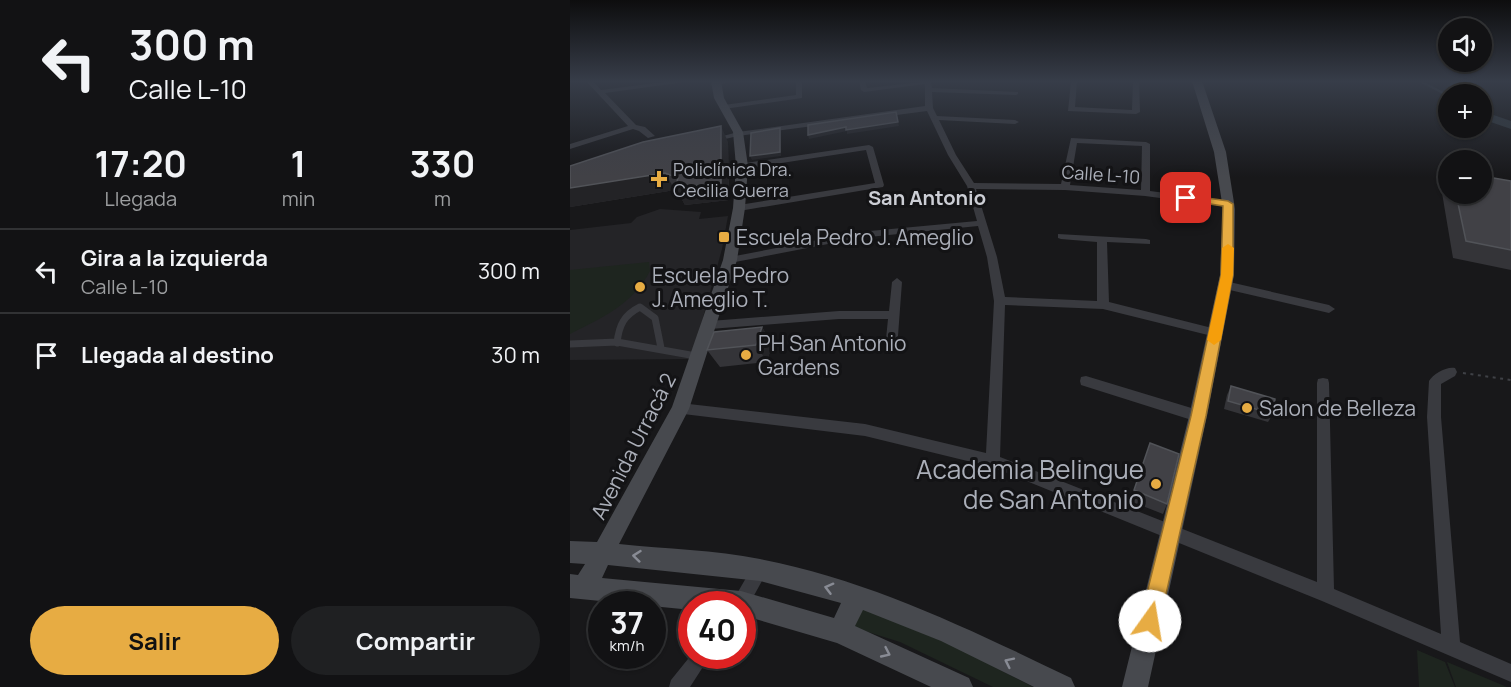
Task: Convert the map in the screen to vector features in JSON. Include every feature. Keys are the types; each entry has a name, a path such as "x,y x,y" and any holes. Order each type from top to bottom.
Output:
{"street":[{"path":"619,113 633,127"},
{"name":"Avenida Urracá 2","path":"577,586 602,553 680,409 710,325 730,260 739,208 742,166 738,134 727,113"},
{"path":"706,141 738,134 892,113"},
{"path":"932,113 971,186 983,223 1000,301 993,461"},
{"path":"1135,687 1198,416 1227,275 1228,204 1220,152 1207,113"},
{"path":"934,118 1016,122"},
{"path":"570,147 633,127 642,129 651,136"},
{"path":"1065,187 1074,140 1146,144 1145,193"},
{"path":"739,208 880,185 869,147 742,166"},
{"name":"Calle L-10","path":"971,186 1065,187 1145,193 1228,204"},
{"path":"730,260 859,236 983,223"},
{"path":"1061,236 1146,242"},
{"path":"1102,239 1103,305"},
{"path":"891,349 897,282"},
{"path":"1225,285 1329,309"},
{"path":"1000,301 1103,305 1216,333"},
{"path":"710,325 839,315 893,315"},
{"path":"1451,372 1435,381 1434,417 1451,648"},
{"path":"1086,381 1198,416"},
{"path":"1323,382 1326,594"},
{"path":"680,409 865,430 993,461 1326,594 1511,673"},
{"path":"570,552 602,553 760,570 857,596 948,632 1062,687"},
{"path":"748,591 760,570"},
{"path":"577,586 678,597"},
{"path":"840,632 857,596"},
{"path":"756,608 840,632 960,687"},
{"path":"678,687 691,669"}],"lane":[{"path":"617,343 619,324 625,316 640,307 648,309 656,318 661,348"},
{"path":"570,344 617,343 661,348 700,356"}],"path":[{"path":"1451,372 1511,380"}],"shaded area":[{"name":"Escuela Pedro J. Ameglio T.","path":"660,209 701,212 699,219 728,216 722,249 697,339 689,359 570,360 570,230 631,223 637,217"},
{"path":"649,262 650,271 635,293 605,316 570,334 570,270"},
{"path":"861,608 954,646 1033,687 993,687 900,642 852,627"},
{"path":"1417,650 1445,662 1455,687 1419,687"},
{"path":"1447,662 1507,687 1456,687"}],"building":[{"path":"889,113 896,113 898,122 846,130 846,127 808,135 808,125"},
{"path":"721,126 721,183 675,188 678,178 665,173 570,188 570,166 643,142"},
{"path":"780,128 780,152 750,156 751,133"},
{"path":"1492,178 1511,181 1511,250 1466,241 1458,204 1492,204"},
{"path":"762,327 756,345 707,350 714,332"},
{"path":"1231,386 1275,399 1273,414 1228,401"},
{"name":"Academia Belingue de San Antonio","path":"1150,443 1179,454 1167,504 1134,490"}],"waterway":[{"path":"1492,118 1511,125"}],"slow traffic":[{"path":"1214,340 1227,275 1228,248"}],"place":[{"name":"Policlínica Dra. Cecilia Guerra","path":"659,179"},
{"name":"Escuela Pedro J. Ameglio","path":"724,237"},
{"name":"Escuela Pedro J. Ameglio T.","path":"640,287"},
{"name":"PH San Antonio Gardens","path":"746,355"},
{"name":"Salon de Belleza","path":"1247,408"},
{"name":"Academia Belingue de San Antonio","path":"1156,484"}],"district":[{"name":"San Antonio","path":"927,197"}],"route":[{"path":"1150,621 1198,416 1227,275 1228,204 1186,198"}]}
